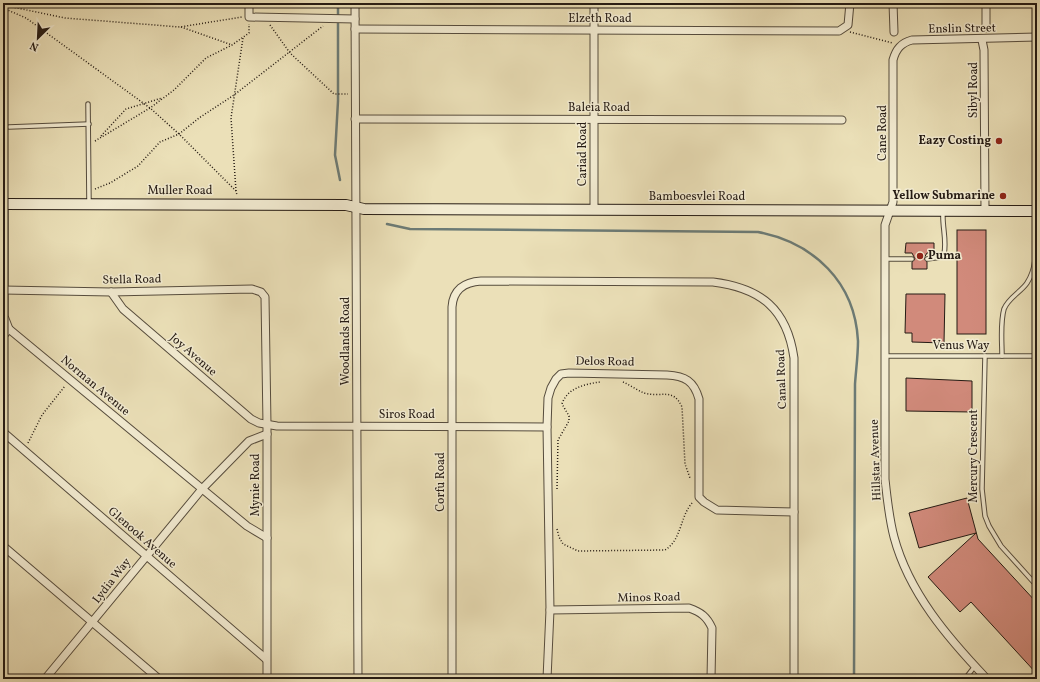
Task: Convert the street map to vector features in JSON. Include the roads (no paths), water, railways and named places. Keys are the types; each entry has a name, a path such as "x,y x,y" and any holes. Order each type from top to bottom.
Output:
{"street":[{"path":"249,3 249,17 355,19"},
{"name":"Woodlands Road","path":"355,3 358,679"},
{"name":"Cariad Road","path":"594,3 594,210"},
{"name":"Elzeth Road","path":"356,29 839,31 844,28 850,19 850,3"},
{"path":"893,3 894,32"},
{"path":"986,3 986,28"},
{"name":"Enslin Street","path":"894,55 900,46 905,42 912,40 982,40 1037,37"},
{"name":"Sibyl Road","path":"982,40 984,50 985,211"},
{"name":"Cane Road","path":"889,210 893,202 894,55"},
{"name":"Baleia Road","path":"355,119 842,120"},
{"path":"3,336 9,329 4,316 4,204"},
{"name":"Muller Road","path":"4,204 346,205 357,207"},
{"name":"Bamboesvlei Road","path":"357,207 364,209 1037,211"},
{"name":"Hillstar Avenue","path":"889,210 885,225 885,479 894,538 913,585 923,601 987,679"},
{"name":"Canal Road","path":"461,288 472,282 713,282 744,288 759,296 775,310 783,320 789,333 794,366 794,679"},
{"name":"Corfu Road","path":"452,679 452,307 454,296 461,288"},
{"name":"Stella Road","path":"3,290 111,292 252,289 261,292"},
{"name":"Joy Avenue","path":"111,292 123,309 251,419 268,425"},
{"name":"Mynie Road","path":"261,292 266,301 268,425 267,679"},
{"name":"Norman Avenue","path":"9,329 247,526 267,538"},
{"name":"Delos Road","path":"547,679 550,610 547,427 550,388 561,374 680,375 688,379 696,387 699,399 699,497 717,510 726,512 794,512"},
{"name":"Siros Road","path":"268,425 547,427"},
{"name":"Glenook Avenue","path":"3,432 266,659"},
{"name":"Lydia Way","path":"45,679 202,489 249,441 267,434"},
{"path":"3,546 159,679"},
{"name":"Minos Road","path":"550,610 689,608 696,610 708,621 712,628 711,679"}],"lane":[{"path":"88,104 89,204"},
{"path":"9,127 89,124"},
{"path":"4,164 4,204"},
{"path":"927,259 942,257 944,254 945,239 942,227 943,211"},
{"path":"1002,356 1004,308 1026,284 1031,274 1036,262 1035,238"},
{"path":"886,259 912,259"},
{"name":"Venus Way","path":"885,356 1037,356"},
{"name":"Mercury Crescent","path":"986,356 982,489 985,516 1001,546 1037,586"},
{"path":"965,679 975,666"}],"waterway":[{"path":"338,3 338,101 335,155 340,180"},
{"path":"387,224 410,229 758,232 778,237 797,245 828,268 840,283 849,301 855,320 858,341 855,384 854,679"}],"place":[{"name":"Eazy Costing","path":"999,141"},
{"name":"Yellow Submarine","path":"1003,196"},
{"name":"Puma","path":"920,256"}]}
